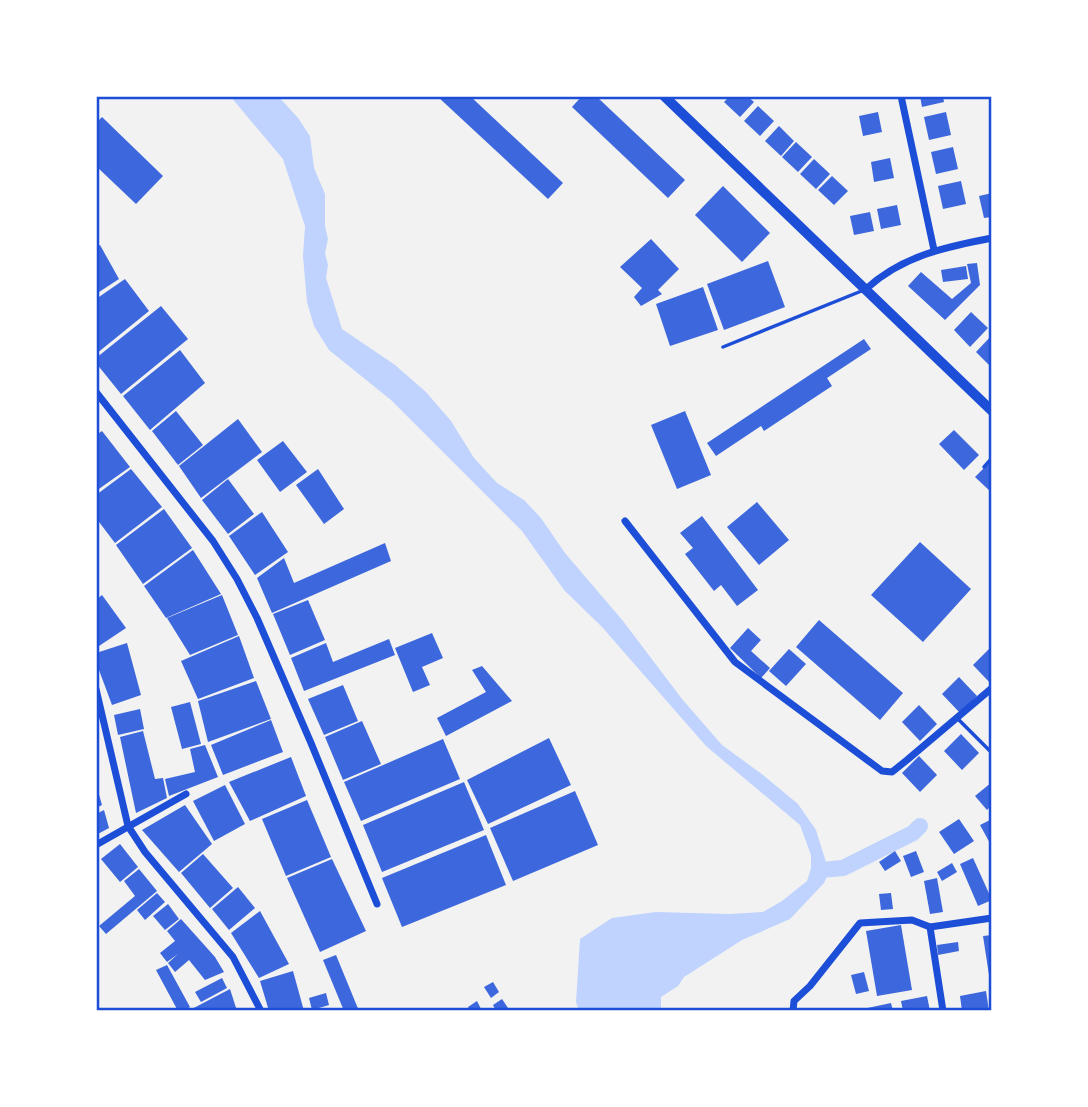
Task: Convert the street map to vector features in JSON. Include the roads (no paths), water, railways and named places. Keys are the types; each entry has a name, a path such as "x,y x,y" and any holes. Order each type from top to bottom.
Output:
{"street":[{"path":"664,96 992,411"},
{"path":"901,96 934,250"},
{"path":"866,289 881,275 934,250 992,238"},
{"path":"96,392 213,541 237,579 257,618 377,904"},
{"path":"625,521 735,662 882,772 892,772 992,688"},
{"path":"96,689 128,826 145,852 233,957 261,1011"},
{"path":"96,845 186,794"},
{"path":"793,1011 794,1001 810,986 860,923 912,920 930,927 992,918"},
{"path":"930,927 943,1011"}],"lane":[{"path":"723,347 866,289"},
{"path":"984,467 992,458"},
{"path":"957,718 992,754"}],"water":[{"path":"230,96 278,96 310,136 314,168 325,194 325,226 328,239 325,253 328,265 326,278 342,329 395,365 426,392 451,421 474,458 497,483 524,500 541,518 565,553 722,745 798,804 816,830 829,872 824,883 790,919 742,940 684,977 678,986 661,997 661,1011 579,1011 576,1002 580,939 612,918 656,912 763,912 807,881 811,855 800,825 706,746 602,627 564,590 522,531 391,400 329,350 314,326 307,302 303,256 305,226 283,159"}],"waterway":[{"path":"821,870 843,868 913,833 920,826"}]}
